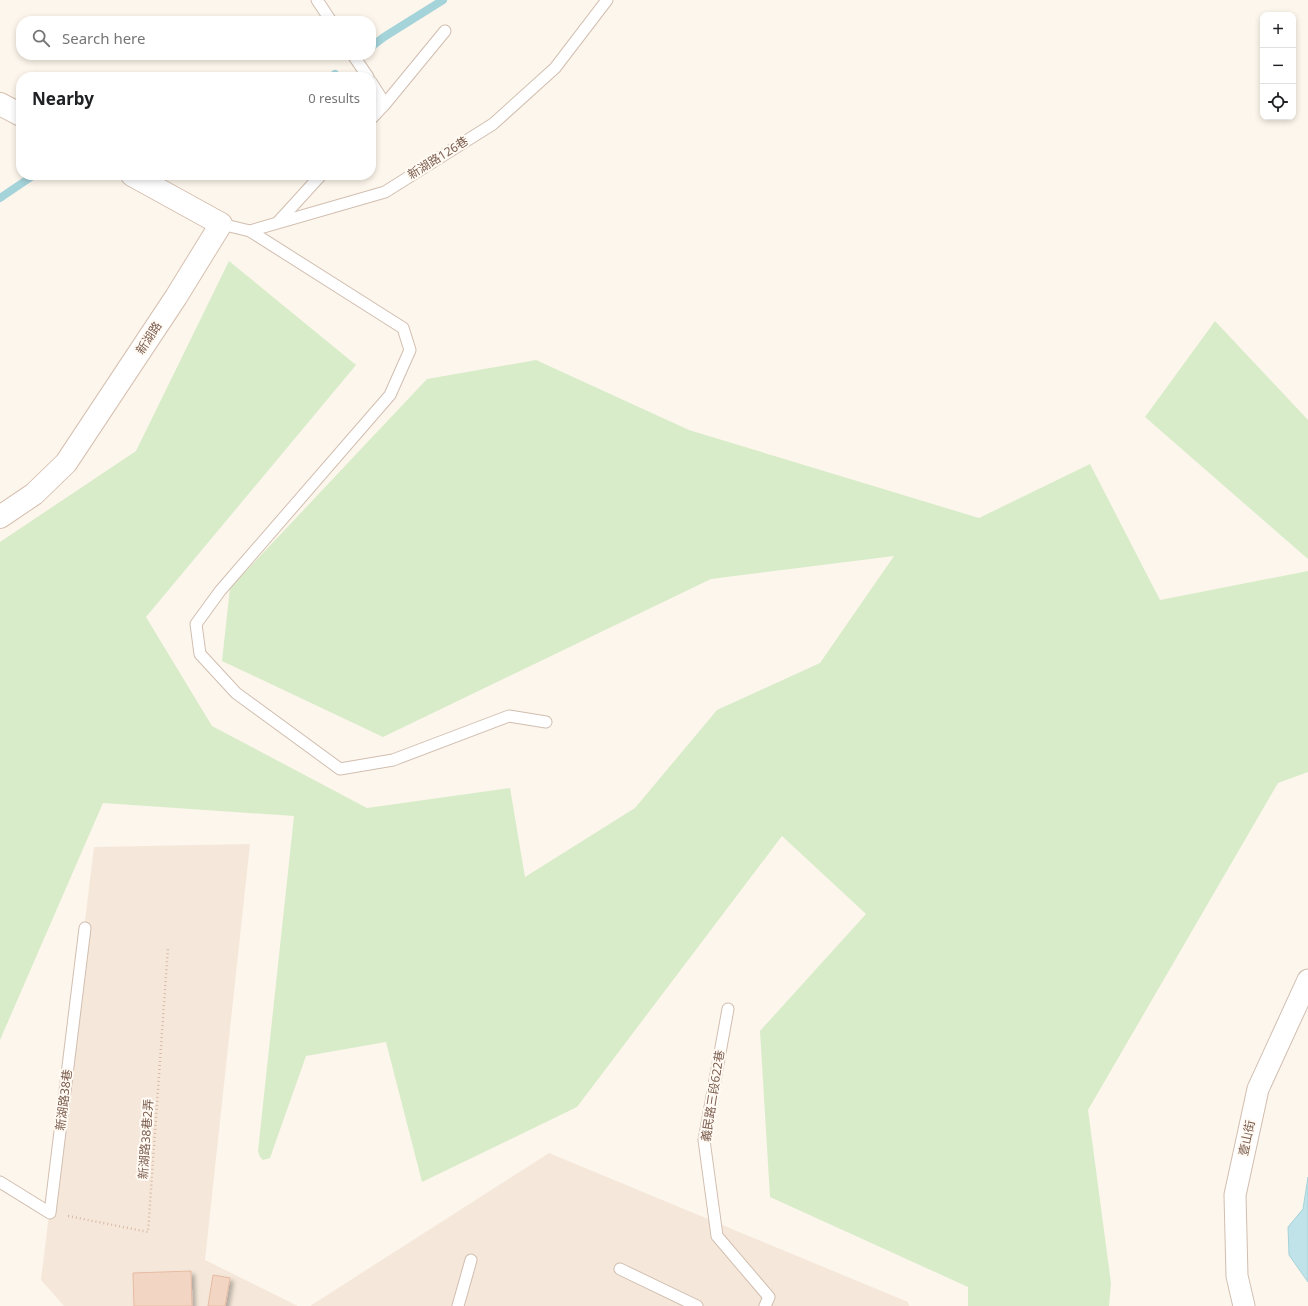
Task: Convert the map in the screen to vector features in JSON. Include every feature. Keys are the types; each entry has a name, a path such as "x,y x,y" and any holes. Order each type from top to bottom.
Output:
{"main road":[{"path":"0,104 16,112"},
{"path":"141,180 221,224"},
{"name":"新湖路","path":"0,516 34,494 66,463 176,297 221,224"}],"street":[{"name":"壹山街","path":"1244,1306 1237,1276 1235,1194 1258,1089 1308,980"}],"lane":[{"path":"317,0 328,16"},
{"name":"新湖路126巷","path":"250,231 385,192 493,124 555,68 607,0"},
{"path":"376,114 445,30"},
{"path":"356,60 365,72"},
{"path":"376,90 385,104"},
{"path":"376,107 385,104"},
{"path":"278,222 316,180"},
{"path":"221,224 250,231 403,328 410,350 390,395 220,591 196,624 200,654 236,693 340,769 393,760 509,716 546,722"},
{"name":"新湖路38巷","path":"50,1213 85,928"},
{"name":"義民路三段622巷","path":"728,1009 704,1140 717,1236 769,1297 764,1306"},
{"path":"0,1182 50,1213"},
{"path":"458,1306 471,1260"},
{"path":"620,1269 697,1306"}],"path":[{"name":"新湖路38巷2弄","path":"50,1213 148,1232 168,947"}],"shaded area":[{"path":"250,844 205,1260 298,1306 64,1306 41,1280 94,847"},
{"path":"549,1153 908,1302 909,1306 310,1306"}],"green space":[{"path":"229,261 356,365 146,617 212,726 367,808 510,788 525,877 635,808 717,710 820,663 894,556 711,579 383,737 222,661 230,588 427,379 536,360 689,430 979,518 1090,464 1160,600 1308,571 1308,772 1278,783 1088,1110 1111,1283 1109,1306 968,1306 968,1287 770,1197 760,1031 866,914 782,836 577,1107 422,1182 386,1042 306,1056 270,1158 263,1160 260,1157 258,1151 294,816 103,803 0,1040 0,542 136,451"},
{"path":"1215,321 1308,420 1308,559 1145,417"}],"water":[{"path":"1308,1177 1308,1282 1289,1255 1288,1227 1303,1209"}],"building":[{"path":"191,1271 192,1306 134,1306 133,1273"},
{"path":"213,1275 230,1278 225,1306 208,1306"}],"waterway":[{"path":"376,43 443,0"},
{"path":"0,198 27,180"}]}
